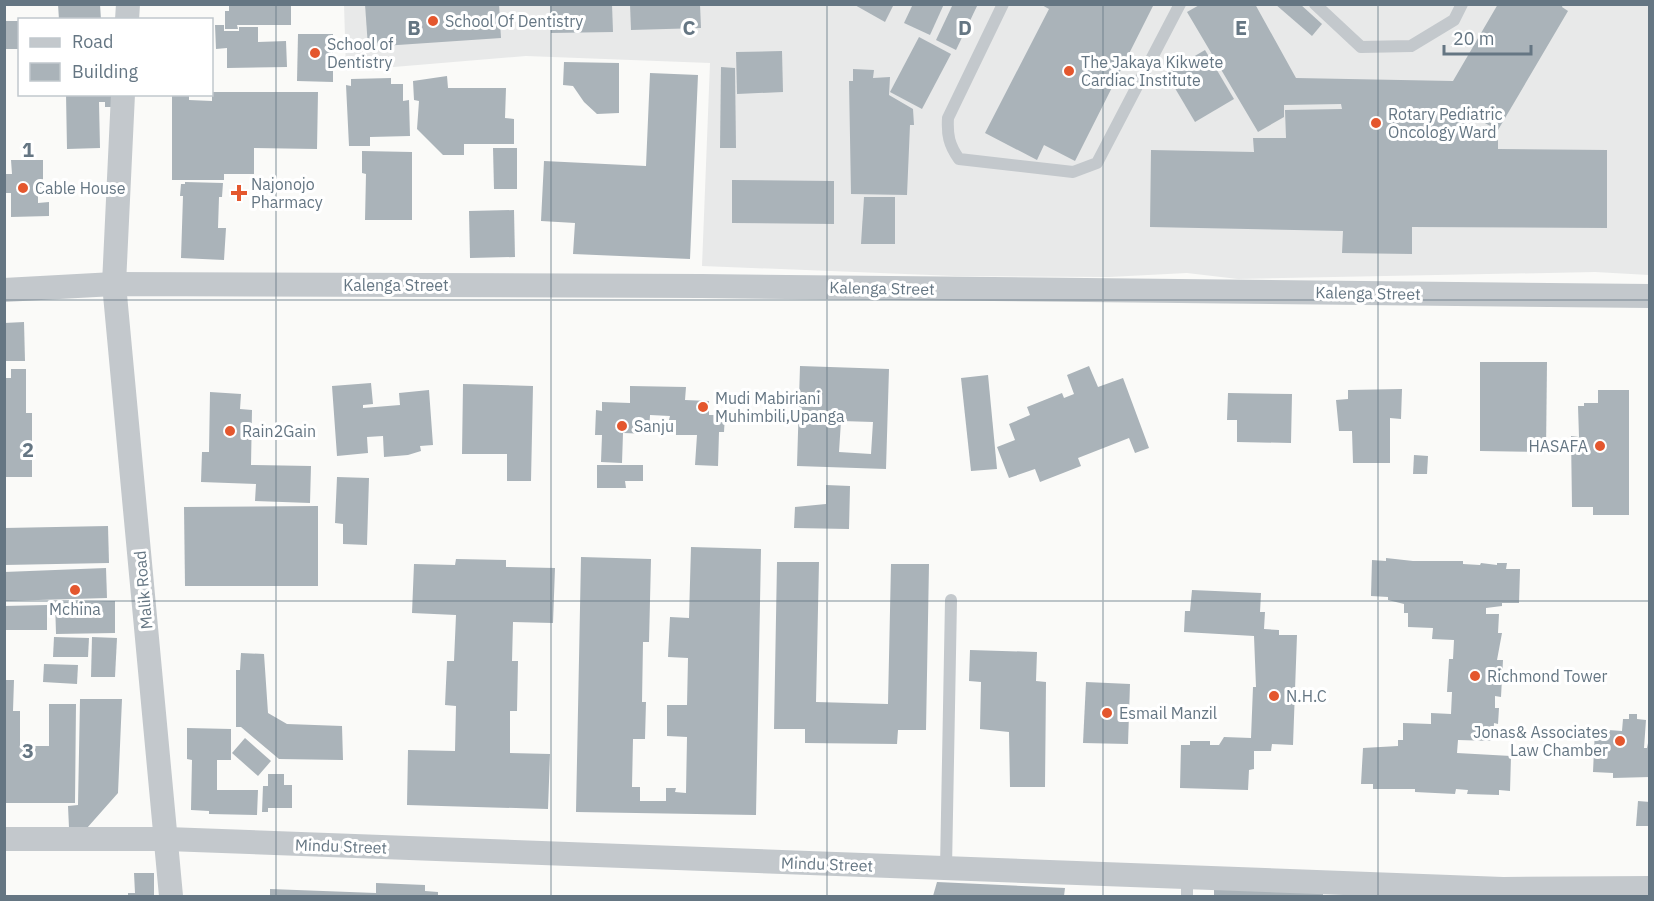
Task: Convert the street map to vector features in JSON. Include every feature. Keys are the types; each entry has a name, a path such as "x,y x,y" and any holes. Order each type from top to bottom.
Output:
{"street":[{"name":"Malik Road","path":"123,96 114,284 171,897"},
{"name":"Kalenga Street","path":"4,290 114,284 712,286 1650,296"},
{"name":"Mindu Street","path":"4,838 167,839 946,868 1187,887 1650,888"}],"lane":[{"path":"1003,4 948,118 947,134 951,148 959,159 1074,172 1097,164 1180,4"},
{"path":"1315,4 1361,47 1411,46 1454,20 1462,4"},
{"path":"946,868 951,600"}],"shaded area":[{"path":"344,4 1649,5 1649,275 1595,272 1238,279 1187,273 1109,277 955,276 702,266 710,63 526,56 346,71"}],"building":[{"path":"58,4 100,4 101,18 59,18"},
{"path":"229,4 291,4 291,25 237,25 238,29 225,29 225,11 229,11"},
{"name":"School Of Dentistry","path":"365,4 499,4 501,38 368,47"},
{"path":"550,4 612,4 613,32 551,33"},
{"path":"630,4 700,4 701,28 631,30"},
{"path":"853,4 894,4 885,22"},
{"path":"913,4 944,4 930,35 904,23"},
{"path":"953,4 978,4 956,50 936,40"},
{"name":"The Jakaya Kikwete Cardiac Institute","path":"1040,4 1154,4 1075,161 1044,145 1037,160 985,133 1049,9"},
{"name":"Rotary Pediatric Oncology Ward","path":"1201,4 1255,4 1296,78 1453,81 1498,4 1563,4 1562,7 1568,11 1498,130 1466,113 1466,137 1498,136 1498,149 1607,150 1607,228 1412,227 1412,254 1342,253 1343,231 1150,227 1151,150 1254,152 1253,138 1286,138 1285,110 1342,109 1341,104 1284,105 1284,117 1258,132 1187,12"},
{"path":"1275,4 1300,4 1322,24 1312,36"},
{"path":"4,21 18,21 18,49 4,49"},
{"path":"215,25 224,25 224,31 239,31 239,27 258,27 258,42 286,41 287,67 227,68 227,48 216,49"},
{"path":"298,34 333,34 333,82 297,81"},
{"path":"919,37 951,54 922,109 890,92"},
{"path":"1205,50 1234,99 1195,122 1166,73"},
{"path":"782,51 783,92 737,94 736,52"},
{"path":"564,62 619,63 619,113 597,114 584,102 573,86 563,85"},
{"path":"721,67 735,68 736,148 720,148"},
{"path":"853,69 874,70 873,78 890,77 889,95 913,109 914,125 910,125 907,195 851,194 849,81 853,81"},
{"path":"650,73 698,75 690,259 573,254 575,223 541,221 544,161 646,166"},
{"path":"447,76 448,88 506,88 505,118 514,119 514,144 464,144 464,155 443,155 417,129 419,101 414,100 413,81"},
{"path":"391,78 391,84 403,84 403,101 409,100 410,136 370,137 370,146 349,146 346,85 351,86 351,79"},
{"path":"213,92 318,92 317,149 254,148 254,174 224,174 224,180 172,180 172,96 189,96 189,100 212,101"},
{"path":"66,96 114,96 114,107 105,107 105,102 99,102 100,148 67,149"},
{"path":"493,148 517,148 517,189 494,189"},
{"path":"362,151 412,152 412,220 365,220 366,174 362,173"},
{"name":"Cable House","path":"11,160 43,160 43,188 38,188 38,203 49,202 49,216 11,217 11,193 4,193 4,174 12,174"},
{"path":"732,180 834,181 834,224 732,223"},
{"path":"185,182 223,183 222,197 219,197 218,228 226,228 224,260 181,258 183,196 180,196 181,184"},
{"path":"864,197 895,197 895,244 861,244"},
{"path":"514,210 515,257 470,258 469,211"},
{"path":"24,322 25,361 4,361 4,323"},
{"path":"1480,362 1547,362 1546,452 1480,451"},
{"path":"800,366 889,369 886,469 797,466","holes":["841,421 873,422 871,454 839,452"]},
{"path":"1089,366 1098,387 1123,378 1149,448 1135,453 1129,438 1078,458 1081,466 1040,482 1035,469 1009,478 997,447 1015,440 1009,424 1030,415 1027,407 1062,393 1064,398 1074,394 1067,375"},
{"path":"11,369 26,369 26,413 32,413 32,477 4,477 4,378 11,378"},
{"path":"988,375 997,469 971,471 961,378"},
{"path":"371,383 373,404 363,405 363,408 400,405 399,393 429,390 433,445 420,446 421,451 408,455 384,457 383,436 367,437 368,453 337,456 332,386"},
{"path":"463,384 533,386 531,481 507,481 507,454 462,454"},
{"name":"Sanju","path":"630,386 686,387 685,400 709,401 709,415 725,415 724,432 719,432 718,466 695,465 697,435 676,435 676,420 669,420 670,416 650,415 649,434 623,433 622,463 601,462 602,435 595,435 596,410 602,411 602,402 630,403"},
{"path":"1402,389 1401,419 1390,418 1390,463 1353,463 1352,431 1339,431 1336,400 1348,399 1348,390"},
{"name":"HASAFA","path":"1598,390 1629,390 1629,515 1593,515 1593,507 1572,507 1571,436 1579,437 1578,406 1584,406 1584,403 1598,403"},
{"name":"Rain2Gain","path":"210,392 241,394 240,409 252,410 251,465 311,466 310,503 255,501 256,484 201,482 202,452 209,452"},
{"path":"1228,393 1292,394 1291,443 1237,442 1237,420 1227,420"},
{"path":"1414,455 1428,456 1427,474 1413,474"},
{"path":"597,465 643,465 643,481 625,481 626,488 597,488"},
{"path":"337,477 369,478 367,545 343,544 343,524 335,523"},
{"path":"826,485 850,486 849,529 794,528 795,507 826,504"},
{"path":"318,506 318,586 185,586 184,507"},
{"path":"108,526 109,563 4,565 4,528"},
{"path":"691,547 761,549 756,815 576,812 581,557 651,559 649,642 643,642 642,702 646,702 645,739 633,739 632,787 640,787 640,801 666,801 666,788 676,788 675,792 686,793 687,737 667,736 667,705 687,705 688,658 668,657 670,617 689,618"},
{"name":"Richmond Tower","path":"1386,558 1413,561 1463,561 1463,564 1480,565 1481,563 1497,565 1497,563 1507,563 1506,569 1520,569 1519,603 1502,603 1502,606 1486,608 1486,614 1499,614 1498,633 1502,633 1497,660 1503,660 1501,697 1495,696 1495,708 1499,708 1498,724 1494,723 1493,741 1458,740 1457,753 1511,756 1510,791 1499,790 1499,795 1467,794 1468,790 1456,789 1455,794 1415,792 1415,789 1373,789 1373,784 1361,784 1363,748 1398,746 1398,740 1403,740 1403,723 1431,724 1431,713 1451,714 1452,692 1447,692 1449,659 1453,659 1454,640 1432,639 1433,628 1408,627 1408,613 1404,613 1404,604 1388,600 1388,597 1371,596 1372,560 1386,561"},
{"path":"456,559 506,560 506,567 555,568 553,623 513,622 512,661 518,661 517,711 510,711 510,753 550,754 548,809 407,805 408,750 455,751 456,706 445,705 447,661 454,661 456,615 412,613 414,564 455,565"},
{"path":"777,562 819,562 816,702 888,704 891,564 929,564 926,730 898,730 897,744 805,743 805,729 774,729"},
{"path":"106,568 107,598 4,601 4,572"},
{"name":"N.H.C","path":"1192,590 1261,593 1260,612 1265,612 1264,629 1279,630 1279,635 1297,635 1293,745 1272,744 1271,751 1254,751 1254,769 1249,770 1248,790 1180,788 1181,745 1190,745 1190,741 1210,741 1210,745 1219,745 1224,737 1251,738 1253,687 1256,687 1254,636 1184,632 1185,611 1190,611"},
{"path":"115,601 115,633 56,634 55,602"},
{"path":"47,605 47,630 4,630 4,606"},
{"path":"54,637 89,638 88,657 53,657"},
{"path":"92,637 117,638 115,677 91,677"},
{"path":"970,650 1037,652 1036,681 1046,682 1045,787 1010,787 1009,732 980,729 981,682 969,681"},
{"path":"241,653 264,654 268,713 287,724 342,726 343,760 279,759 241,727 236,727 236,670 240,670"},
{"path":"44,664 78,665 77,684 43,682"},
{"path":"4,680 14,680 13,711 20,711 20,746 49,746 49,704 76,704 75,803 4,803"},
{"name":"Esmail Manzil","path":"1086,682 1130,684 1128,744 1083,743"},
{"path":"80,699 122,699 118,793 87,828 69,828 68,806 78,805"},
{"name":"Jonas& Associates Law Chamber","path":"1629,714 1637,714 1637,719 1646,720 1644,748 1647,748 1650,733 1650,777 1613,778 1613,773 1593,772 1595,729 1622,731 1623,719 1629,719"},
{"path":"187,728 231,729 231,760 217,760 217,790 258,790 257,815 209,814 209,811 191,810 192,760 187,759"},
{"path":"245,738 271,761 258,776 232,753"},
{"path":"268,774 284,774 284,785 292,785 292,808 268,808 268,812 262,812 263,786 268,786"},
{"path":"1638,801 1650,802 1650,826 1636,826"},
{"path":"134,873 154,873 154,896 128,896 128,893 135,893"},
{"path":"937,882 1065,888 1064,896 933,896"},
{"path":"376,883 425,885 425,891 438,892 438,896 270,896 270,889 376,893"},
{"path":"1214,887 1323,891 1323,896 1214,896"}],"place":[{"name":"School Of Dentistry","path":"433,21"},
{"name":"School of Dentistry","path":"315,53"},
{"name":"The Jakaya Kikwete Cardiac Institute","path":"1069,71"},
{"name":"Rotary Pediatric Oncology Ward","path":"1376,123"},
{"name":"Cable House","path":"23,188"},
{"name":"Najonojo Pharmacy","path":"239,193"},
{"name":"Mudi Mabiriani Muhimbili,Upanga","path":"703,407"},
{"name":"Sanju","path":"622,426"},
{"name":"Rain2Gain","path":"230,431"},
{"name":"HASAFA","path":"1600,446"},
{"name":"Mchina","path":"75,590"},
{"name":"Richmond Tower","path":"1475,676"},
{"name":"N.H.C","path":"1274,696"},
{"name":"Esmail Manzil","path":"1107,713"},
{"name":"Jonas& Associates Law Chamber","path":"1620,741"}]}
